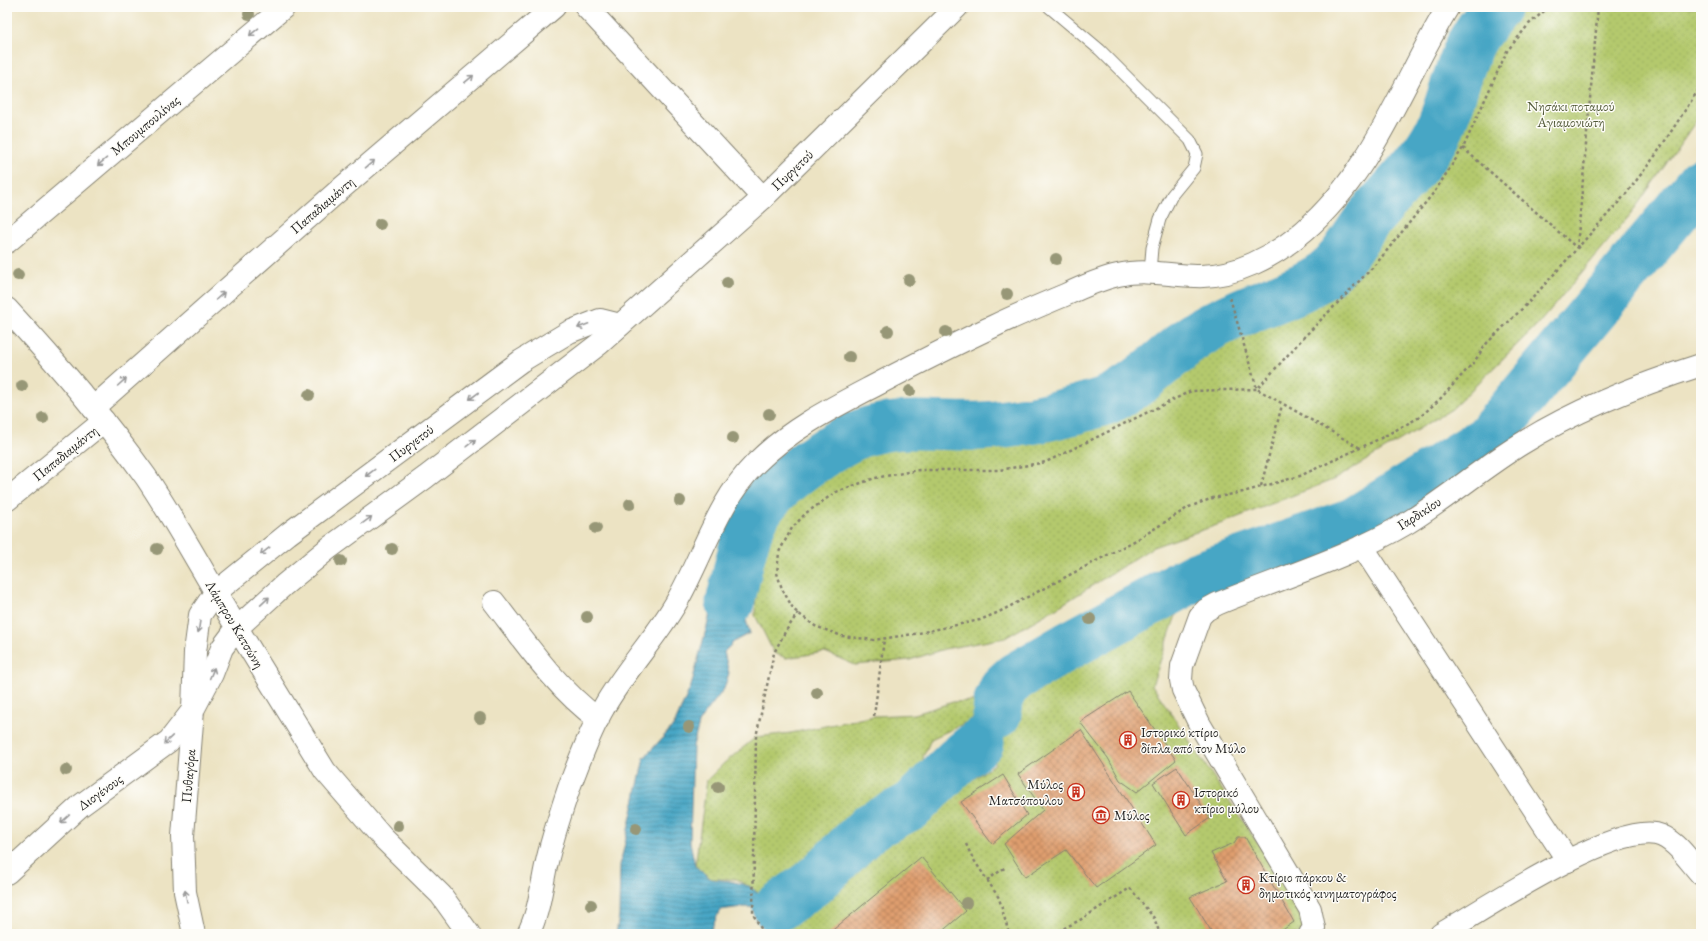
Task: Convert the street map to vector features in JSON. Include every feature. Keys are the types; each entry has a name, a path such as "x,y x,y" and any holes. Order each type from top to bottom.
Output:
{"street":[{"name":"Μπουμπουλίνας","path":"7,242 284,7"},
{"name":"Παπαδιαμάντη","path":"7,500 337,192 554,7"},
{"path":"586,7 763,198"},
{"name":"Πυργετού","path":"237,628 284,585 329,548 426,477 599,344 763,198 957,7"},
{"path":"528,934 537,911 551,843 583,752 598,719 612,695 655,635 677,601 722,508 748,472 773,447 804,424 833,407 944,350 1007,320 1100,280 1118,275 1150,272 1195,276 1222,274 1266,257 1302,232 1333,202 1363,162 1378,138 1448,7"},
{"name":"Λάμπρου Κατσώνη","path":"7,309 98,414 165,506 215,593 325,771 382,837 441,895 470,934"},
{"name":"Πυργετού","path":"194,710 195,652 200,615 215,593 288,534 521,361 569,332 600,320 620,325"},
{"name":"Γαρδικίου","path":"1310,934 1314,928 1313,918 1304,898 1200,725 1183,690 1181,680 1182,666 1195,625 1200,616 1206,610 1362,546 1407,523 1508,453 1543,431 1616,395 1701,365"},
{"path":"1362,546 1568,861"},
{"path":"494,602 565,689 582,707 598,719"},
{"name":"Πυθαγόρα","path":"194,934 185,892 183,851 194,710 212,674 222,648 237,628"},
{"name":"Διογένους","path":"7,873 80,806 169,741 194,710"},
{"path":"1441,934 1568,861 1628,835 1656,834 1668,839 1681,851 1701,874"}],"lane":[{"path":"1049,7 1100,50 1190,140 1197,154 1194,168 1172,195 1160,219 1152,248 1150,272"}],"path":[{"path":"1257,389 1304,337 1376,264 1435,190 1463,148 1507,51 1529,24 1549,7"},
{"path":"1577,249 1598,7"},
{"path":"1360,448 1257,389 1191,391 1046,462 999,470 919,470 875,478 836,492 801,518 792,528 779,552 777,573 780,584 794,610 815,626 842,636 874,640 914,634 980,620 1005,609 1138,539 1190,507 1213,498 1300,476 1360,448 1420,417 1442,398 1474,362 1487,343 1529,302 1626,194 1655,156 1701,86"},
{"path":"1463,148 1577,249"},
{"path":"1228,293 1257,389"},
{"path":"1260,487 1282,404"},
{"path":"764,934 753,914 756,736 774,653 785,632 798,613"},
{"path":"874,716 884,638"},
{"path":"966,844 972,857 999,898 1009,934"},
{"path":"987,880 1006,867"},
{"path":"1052,934 1080,920 1130,888 1154,918 1160,934"}],"green space":[{"name":"Νησάκι ποταμού Αγιαμονιώτη","path":"1509,7 1701,7 1701,114 1631,214 1540,322 1452,409 1335,479 1220,524 1153,547 1063,604 1005,638 944,649 910,660 855,665 825,652 786,658 774,653 755,615 757,567 778,511 831,469 883,449 1018,446 1096,424 1175,375 1195,354 1215,338 1279,320 1293,314 1332,283 1353,260 1441,144 1492,32"},
{"path":"1178,594 1182,598 1152,685 1293,896 1303,913 1305,934 762,934 920,816 995,764 973,730"},
{"path":"975,701 975,716 969,721 931,739 923,757 924,776 919,790 908,803 855,826 828,845 798,881 773,905 737,879 711,879 695,866 707,780 723,764 756,737 791,733 874,716 915,714 953,702"}],"water":[{"path":"712,591 724,596 738,609 743,611 750,633 735,641 724,652 729,673 724,689 700,720 693,746 690,842 695,866 711,879 730,881 749,886 777,908 742,907 720,910 709,934 616,934 619,916 620,865 644,758 674,725 691,686 709,618"}],"building":[{"name":"Ιστορικό κτίριο δίπλα από τον Μύλο","path":"1128,691 1176,760 1137,792 1120,780 1108,758 1080,722"},
{"name":"Μύλος Ματσόπουλου","path":"1081,730 1156,845 1096,888 1066,850 1025,877 1004,844 1043,810 1018,774"},
{"name":"Ιστορικό κτίριο μύλου","path":"1177,767 1210,818 1186,835 1153,783"},
{"path":"1003,775 1027,815 992,844 961,802"},
{"name":"Κτίριο πάρκου & δημοτικός κινηματογράφος","path":"1238,837 1245,837 1294,922 1277,934 1213,934 1190,897 1227,881 1211,853 1234,843"},
{"path":"921,857 966,911 939,934 828,934"}],"waterway":[{"path":"730,602 744,544 758,511 774,491 793,474 840,443 862,433 891,426 998,425 1043,418 1102,402 1116,396 1142,379 1179,348 1205,330 1235,315 1281,297 1311,283 1325,274 1343,256 1367,221 1415,166 1432,142 1444,119 1458,74 1472,41 1497,7"},
{"path":"997,714 998,701 1004,687 1015,677 1070,645 1195,577 1353,522 1487,439 1701,182"},
{"path":"777,908 815,881 870,827 911,806 957,761 980,742"}],"place":[{"name":"Ιστορικό κτίριο δίπλα από τον Μύλο","path":"1128,740"},
{"name":"Μύλος Ματσόπουλου","path":"1076,792"},
{"name":"Ιστορικό κτίριο μύλου","path":"1181,800"},
{"name":"Μύλος","path":"1101,815"},
{"name":"Κτίριο πάρκου & δημοτικός κινηματογράφος","path":"1246,885"}]}
